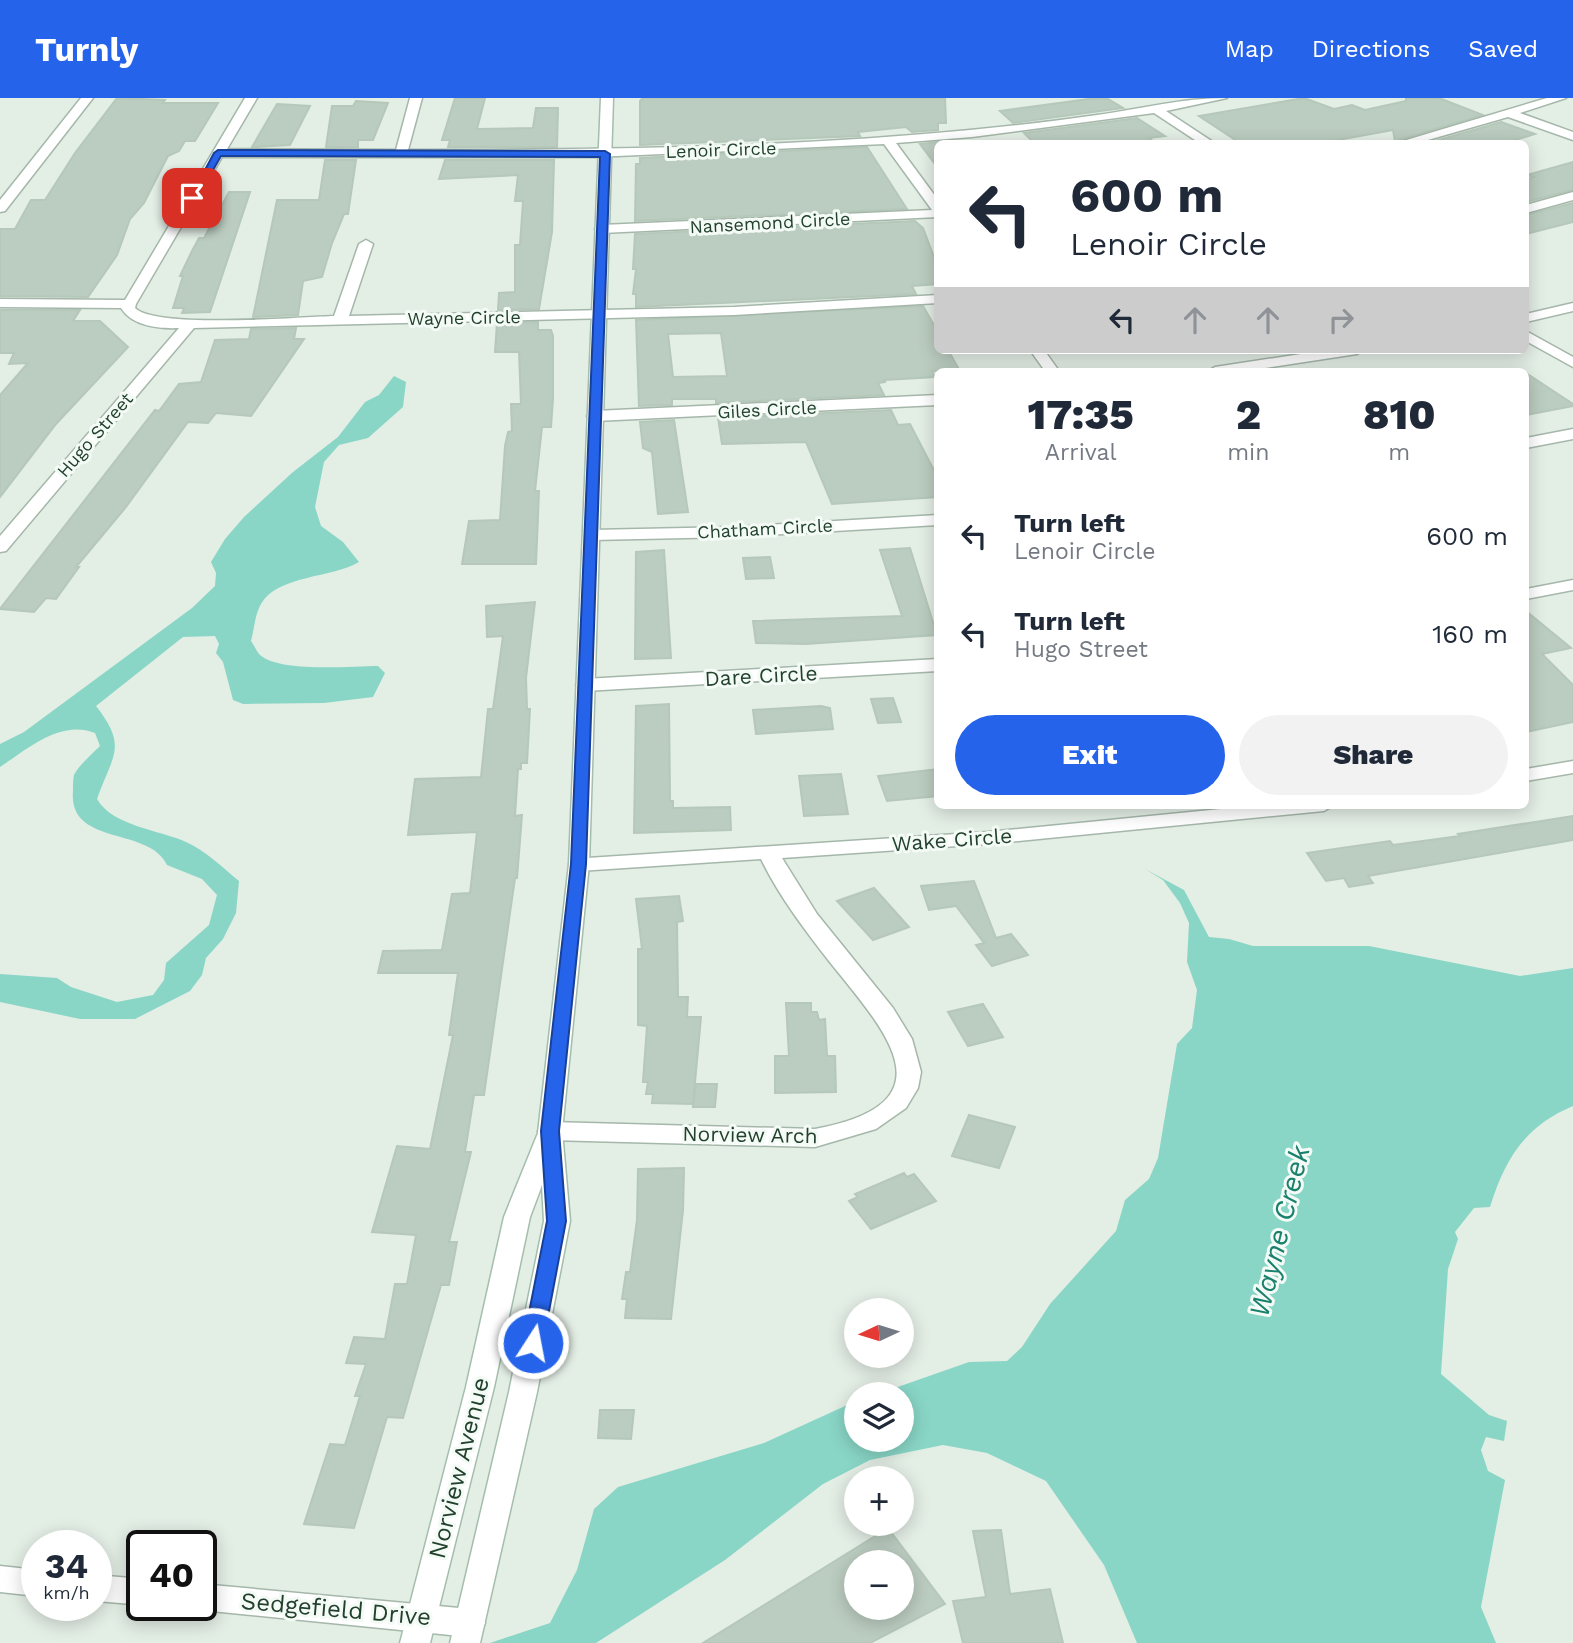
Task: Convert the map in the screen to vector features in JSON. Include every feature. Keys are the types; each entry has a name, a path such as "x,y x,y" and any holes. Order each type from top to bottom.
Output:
{"street":[{"path":"0,208 87,98"},
{"path":"0,303 129,304 251,98"},
{"path":"401,154 416,98"},
{"name":"Norview Avenue","path":"467,1633 523,1392 557,1221 550,1131 579,864 607,98"},
{"path":"1137,98 1204,140"},
{"name":"Lenoir Circle","path":"218,153 605,154 888,141 1053,125 1221,98"},
{"path":"1414,140 1512,114 1560,98"},
{"path":"1512,114 1573,136"},
{"path":"888,141 934,205"},
{"path":"0,193 19,186"},
{"path":"1529,208 1573,196"},
{"name":"Nansemond Circle","path":"602,229 807,222 934,211"},
{"path":"340,320 366,244"},
{"name":"Wayne Circle","path":"129,304 131,314 148,321 190,324 747,310 934,299"},
{"path":"1529,317 1573,307"},
{"name":"Hugo Street","path":"0,547 190,324"},
{"path":"1529,337 1573,363"},
{"path":"1234,368 1330,354"},
{"name":"Giles Circle","path":"595,416 934,400"},
{"path":"1529,442 1573,434"},
{"name":"Chatham Circle","path":"592,535 733,532 934,520"},
{"path":"1529,593 1573,585"},
{"name":"Dare Circle","path":"585,684 934,665"},
{"path":"1529,774 1573,767"},
{"name":"Wake Circle","path":"579,864 1131,826 1287,809"},
{"name":"Norview Arch","path":"550,1131 815,1138 846,1133 872,1123 889,1111 903,1093 909,1073 906,1053 897,1035 781,879 769,853"},
{"name":"Norview Avenue","path":"419,1630 480,1387 517,1217 550,1131"},
{"path":"0,1579 21,1581"},
{"name":"Sedgefield Drive","path":"217,1599 419,1630 467,1633"}],"water":[{"path":"394,376 406,382 403,407 368,438 339,445 324,462 315,507 321,526 343,542 359,562 279,587 261,604 251,641 260,655 283,664 316,667 378,666 385,673 373,697 324,703 243,704 233,700 223,662 216,653 219,644 215,636 183,637 96,706 106,720 115,742 112,761 97,799 104,808 137,826 193,845 239,881 236,913 223,939 206,958 202,975 190,991 135,1019 80,1019 0,1002 0,974 57,978 71,987 117,1002 153,995 164,980 166,963 209,925 217,895 202,879 167,865 158,853 144,845 96,829 83,821 75,809 74,777 76,771 100,746 95,733 70,730 57,733 0,767 0,744 24,732 192,608 215,586 216,573 211,562 225,539 244,517 293,472 338,437 365,402 379,395"},
{"name":"Wayne Creek","path":"1145,869 1184,890 1209,937 1253,946 1369,946 1520,976 1573,968 1573,1106 1542,1123 1519,1146 1510,1159 1490,1207 1474,1208 1455,1232 1458,1239 1448,1269 1441,1374 1489,1415 1507,1421 1504,1441 1486,1437 1481,1450 1488,1471 1505,1480 1481,1607 1496,1643 1137,1643 1104,1565 1046,1481 987,1453 943,1445 914,1451 912,1382 969,1362 1007,1361 1022,1347 1050,1304 1116,1231 1125,1200 1149,1179 1158,1158 1177,1044 1192,1028 1197,990 1187,962 1189,923 1180,903 1163,880"},
{"path":"844,1406 844,1452 909,1452 870,1460 858,1466 844,1466 844,1473 823,1484 725,1560 596,1643 490,1643 550,1623 577,1570 594,1509 618,1487 764,1443"}],"building":[{"path":"117,98 165,100 163,103 218,103 195,141 185,141 179,151 168,156 144,203 130,219 117,255 88,297 0,296 0,229 15,229 31,200 45,200 75,153"},
{"path":"455,98 485,98 477,129 533,128 536,108 558,108 557,147 448,147 450,140 442,140"},
{"path":"643,98 945,98 946,123 938,123 938,130 912,132 906,127 858,132 860,136 640,145 640,101"},
{"path":"1096,98 1108,99 1123,108 1013,123 1000,111"},
{"path":"1304,98 1334,109 1352,105 1365,110 1406,101 1406,98 1439,98 1483,115 1398,140 1395,140 1393,130 1338,140 1235,140 1199,116"},
{"path":"356,101 388,103 373,140 358,140 358,147 326,147 332,106 353,106"},
{"path":"277,104 310,106 290,145 252,147"},
{"path":"1137,118 1165,136 1149,138 1151,140 1031,140 1024,133"},
{"path":"1501,122 1535,134 1515,140 1439,140"},
{"path":"934,142 934,163 920,144"},
{"path":"867,147 907,209 635,221 636,164 640,164 640,158"},
{"path":"325,160 356,160 348,214 344,214 332,243 322,277 303,281 298,315 253,317 277,200 319,200"},
{"path":"445,160 554,160 552,232 539,309 498,310 499,293 515,292 515,245 520,245 523,201 515,201 518,175 439,179"},
{"path":"1573,162 1573,190 1529,201 1529,179 1534,177 1529,174"},
{"path":"229,192 250,192 210,312 182,313 184,308 173,308 183,276 180,276 199,238 204,238"},
{"path":"1573,203 1573,222 1529,233 1529,214"},
{"path":"915,221 923,228 934,257 934,284 912,286 916,294 636,307 636,294 633,294 636,269 633,269 635,234"},
{"path":"923,306 934,325 934,354 950,354 958,368 934,368 934,377 884,380 885,382 878,383 884,395 716,403 716,399 672,399 672,405 639,406 636,320","holes":["721,333 727,376 673,377 668,334"]},
{"path":"0,310 80,310 73,321 100,321 128,347 56,424 0,497 0,395 28,363 9,364 14,353 0,353"},
{"path":"538,322 538,330 551,330 553,336 553,398 551,427 542,427 535,491 539,491 536,564 462,564 469,521 500,520 505,446 508,432 512,431 511,404 521,404 519,352 495,352 497,323"},
{"path":"296,328 294,339 304,339 251,416 216,413 208,423 188,422 126,507 76,567 79,567 56,599 46,598 34,612 0,609 155,410 159,411 179,384 201,382 215,340 249,339 251,329"},
{"path":"1529,375 1573,404 1529,414"},
{"path":"891,410 898,425 910,424 934,470 934,497 832,504 806,442 722,444 718,418"},
{"path":"674,420 688,512 658,514 652,452 643,448 640,422"},
{"path":"910,548 934,625 934,635 806,644 756,643 753,621 902,616 880,550"},
{"path":"664,550 671,658 635,659 636,552"},
{"path":"770,557 774,578 746,579 743,558"},
{"path":"535,602 526,678 527,709 530,709 527,763 521,763 521,769 518,769 515,816 522,815 517,878 484,1095 474,1095 465,1152 471,1152 449,1242 457,1242 449,1285 441,1285 403,1418 387,1417 354,1528 304,1524 330,1444 345,1445 360,1396 355,1396 366,1364 346,1363 354,1337 385,1339 395,1284 407,1284 416,1235 372,1232 397,1146 430,1149 453,1035 449,1035 458,973 378,973 383,951 442,950 452,894 470,893 477,832 408,835 415,779 481,777 488,709 493,709 503,636 487,637 486,606"},
{"path":"1529,613 1571,648 1542,654 1573,685 1573,722 1529,731"},
{"path":"893,698 901,722 878,723 871,699"},
{"path":"669,704 670,801 673,801 673,808 730,807 731,830 634,833 636,706"},
{"path":"821,706 830,708 833,729 756,734 753,710"},
{"path":"934,769 934,796 887,801 878,776"},
{"path":"841,774 848,814 804,816 799,776"},
{"path":"1573,816 1573,840 1368,876 1373,883 1349,887 1344,878 1326,881 1307,853 1390,841 1393,845 1460,836 1458,834"},
{"path":"974,881 996,938 1011,934 1028,955 992,966 976,945 984,943 956,906 929,910 921,886"},
{"path":"874,888 909,927 873,940 837,901"},
{"path":"679,896 683,921 677,922 678,997 688,997 687,1017 701,1017 693,1104 652,1103 653,1094 646,1094 648,1082 643,1082 647,1026 638,1025 638,949 642,949 636,899"},
{"path":"786,1003 811,1003 811,1012 817,1012 819,1020 825,1019 827,1056 835,1056 836,1092 775,1093 775,1056 789,1056"},
{"path":"983,1004 1003,1037 968,1046 948,1012"},
{"path":"696,1084 717,1084 715,1107 693,1107"},
{"path":"969,1115 1015,1127 999,1168 952,1156"},
{"path":"684,1168 683,1210 671,1319 625,1318 627,1299 622,1299 626,1272 630,1272 637,1220 638,1169"},
{"path":"904,1173 907,1177 914,1174 936,1201 871,1229 849,1201 858,1197 855,1194"},
{"path":"600,1410 634,1410 631,1439 598,1438"},
{"path":"1001,1530 1010,1594 1050,1589 1063,1643 963,1643 953,1601 986,1597 973,1531"},
{"path":"875,1536 894,1536 904,1550 853,1550"},
{"path":"844,1555 844,1620 914,1620 914,1563 945,1604 870,1643 703,1643"}],"route":[{"path":"192,198 218,153 605,154 579,864 550,1131 557,1221 533,1343"}]}
